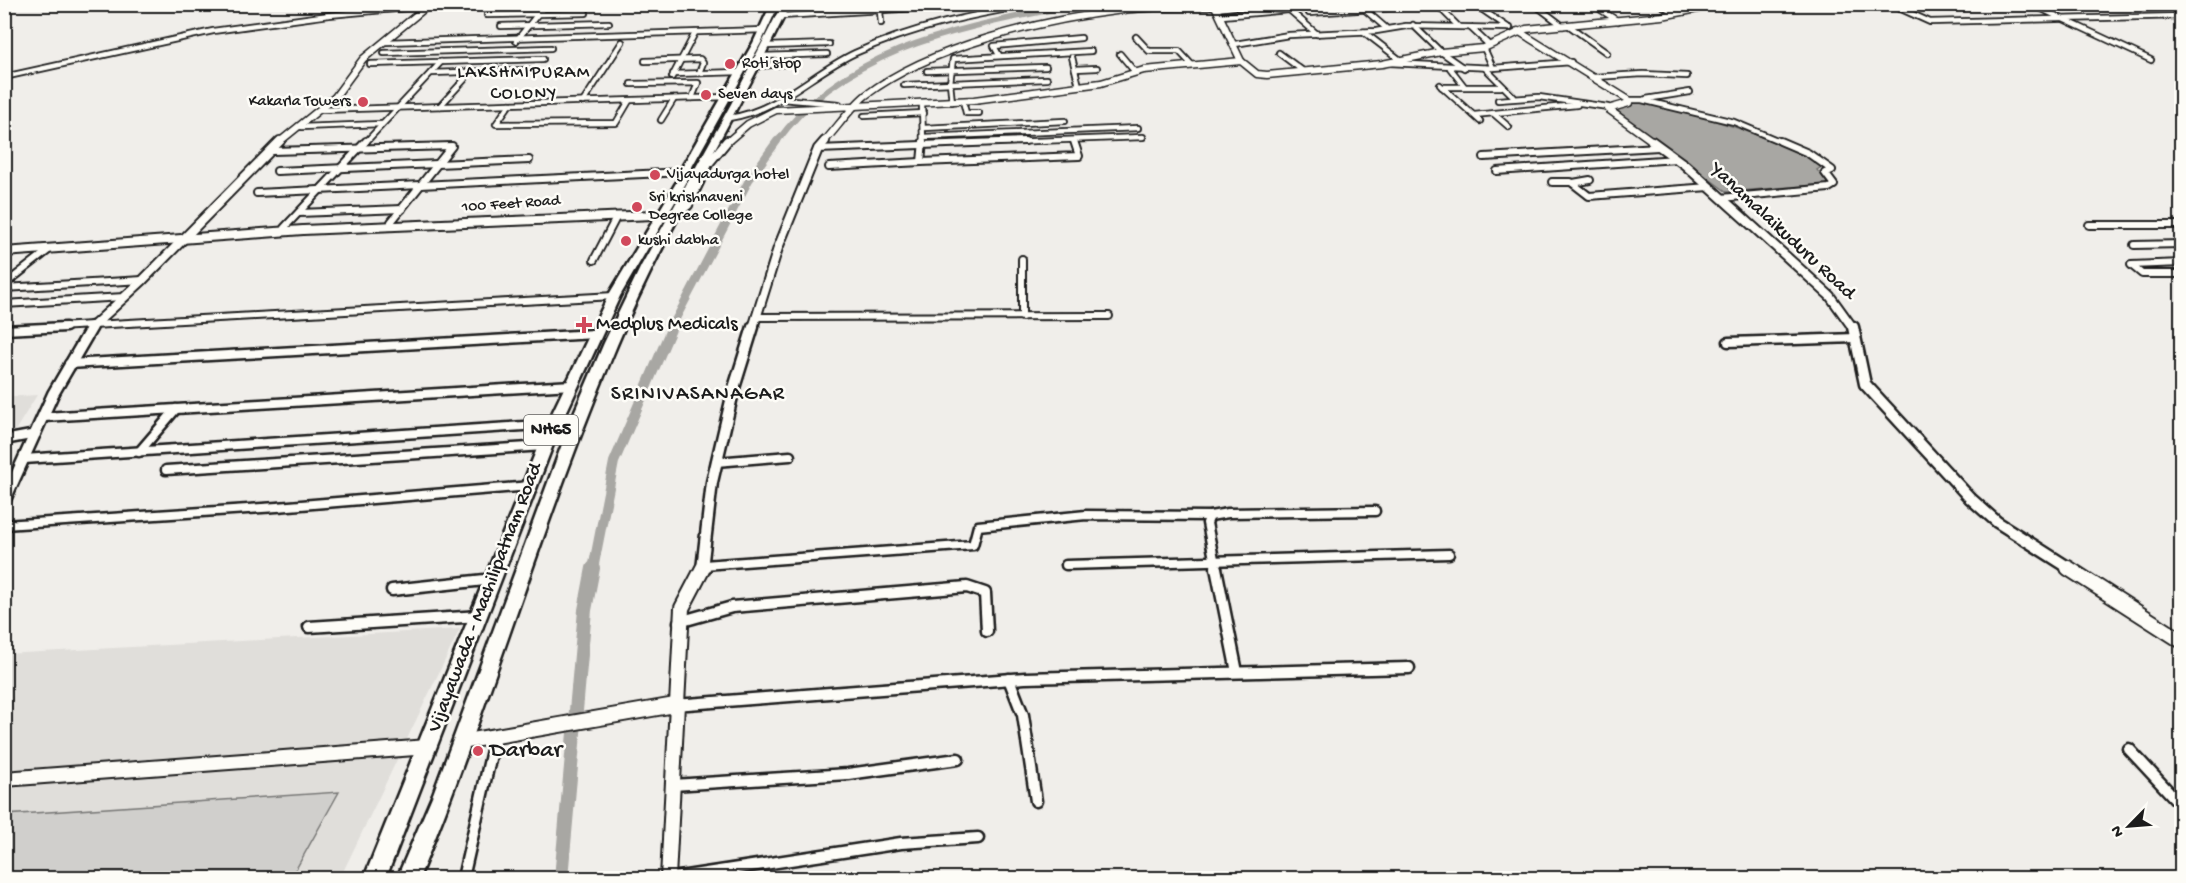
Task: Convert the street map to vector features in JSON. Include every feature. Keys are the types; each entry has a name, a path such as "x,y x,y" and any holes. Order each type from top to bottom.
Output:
{"highway":[{"name":"Vijayawada - Machilipatnam Road","path":"408,879 461,742 578,420 626,311 658,247 684,172 764,30 781,8"},
{"name":"Vijayawada - Machilipatnam Road","path":"375,879 495,579 545,446 572,385 614,296 642,246 670,214 726,130 762,56 781,8"},
{"path":"642,246 658,247"}],"street":[{"path":"514,6 555,4"},
{"path":"781,8 880,11 984,4"},
{"path":"726,130 741,118 782,99 826,68 887,40 986,13 1037,4"},
{"path":"668,879 679,622 683,603 704,565 712,482 734,388 778,248 818,149 858,105 883,83 920,62 991,38 1041,25 1124,10 1258,4"},
{"path":"1284,4 1317,34"},
{"path":"1373,4 1378,9"},
{"path":"1474,4 1629,100 1690,92"},
{"path":"1534,4 1607,52"},
{"path":"1659,4 1676,13"},
{"path":"1389,63 1399,59 1486,46 1509,39 1518,31 1618,21 1723,4"},
{"path":"1890,4 1930,22 2181,16"},
{"path":"2031,4 2151,60"},
{"path":"4,502 69,364 93,325 143,280 182,237 273,151 285,136 301,127 335,97 356,66 433,5"},
{"path":"4,77 213,32 318,17 433,5"},
{"path":"491,71 546,5"},
{"path":"1214,6 1222,16 1224,27 1235,44 1241,61 1261,75 1389,63 1449,68 1493,68 1571,62"},
{"path":"1309,14 1406,7"},
{"path":"1899,9 1928,8"},
{"path":"1364,9 1386,28"},
{"path":"1222,16 1289,10"},
{"path":"1601,10 1618,21"},
{"path":"880,11 881,23"},
{"path":"1443,11 1458,26"},
{"path":"487,15 586,13"},
{"path":"501,26 609,22"},
{"path":"1235,44 1280,36 1364,32 1411,23 1471,28 1510,28"},
{"path":"1411,23 1441,52 1464,68"},
{"path":"1471,28 1486,46 1493,68"},
{"path":"386,42 764,30"},
{"path":"1364,32 1399,59"},
{"path":"669,83 679,59 695,33"},
{"path":"1136,37 1151,52 1179,51 1192,65"},
{"path":"999,55 994,46 1081,38"},
{"path":"583,102 622,42"},
{"path":"762,56 829,44"},
{"path":"384,53 551,48"},
{"path":"952,102 950,83 953,59 1090,51"},
{"path":"1279,53 1304,71"},
{"path":"762,56 826,54"},
{"path":"1120,54 1135,72"},
{"path":"762,56 786,64"},
{"path":"1072,57 1079,86"},
{"path":"370,64 543,59"},
{"path":"645,61 703,60 699,73"},
{"path":"782,99 831,105 952,102 1109,82 1135,72 1241,61"},
{"path":"284,228 441,62"},
{"path":"927,71 1046,67"},
{"path":"1075,69 1097,68"},
{"path":"1449,68 1464,86"},
{"path":"1485,68 1514,98"},
{"path":"431,73 529,70"},
{"path":"673,74 740,72"},
{"path":"1594,77 1636,74 1687,76"},
{"path":"904,85 1047,79"},
{"path":"440,106 465,80"},
{"path":"631,84 698,83 699,86 692,98"},
{"path":"1480,121 1440,86 1502,87"},
{"path":"1534,92 1539,97"},
{"path":"320,110 727,97"},
{"path":"1498,100 1539,97 1608,107 1629,103 1629,100"},
{"path":"661,120 674,99"},
{"path":"510,104 496,124 616,123 629,100"},
{"path":"1642,100 1734,122 1808,153 1832,170 1826,173 1834,185 1829,188 1721,198"},
{"path":"963,101 966,113 979,113"},
{"path":"1474,115 1571,107 1580,103"},
{"path":"921,162 924,128 922,104"},
{"path":"726,130 776,110 858,105"},
{"name":"Yanamalaikuduru Road","path":"1608,107 1615,116 1677,159 1830,296 1846,315 1856,338 1859,374 1864,384 1970,498 2023,540 2181,640"},
{"path":"864,116 924,113"},
{"path":"1494,114 1509,127"},
{"path":"924,128 1065,121"},
{"path":"301,127 382,124"},
{"path":"923,137 1137,128"},
{"path":"818,149 1143,137"},
{"path":"829,167 1079,156 1074,141"},
{"path":"1010,142 1012,159"},
{"path":"273,151 452,146 391,222"},
{"path":"1484,157 1659,147"},
{"path":"1497,171 1677,159"},
{"path":"277,171 529,160"},
{"path":"257,193 684,172"},
{"path":"1552,182 1573,183 1590,180"},
{"path":"1573,183 1582,193 1589,195 1709,187"},
{"path":"299,213 402,209"},
{"path":"568,218 670,214"},
{"name":"100 Feet Road","path":"4,250 50,249 284,228 557,216 568,218"},
{"path":"594,260 617,216"},
{"name":"100 Feet Road","path":"4,250 182,237 568,218"},
{"path":"2089,225 2181,225"},
{"path":"2134,245 2181,244"},
{"path":"4,286 50,249"},
{"path":"1022,259 1022,317"},
{"path":"2181,263 2131,264 2142,274 2181,274"},
{"path":"4,286 143,280"},
{"path":"4,330 614,296"},
{"path":"4,304 124,297"},
{"path":"758,317 1109,316"},
{"path":"69,364 596,334"},
{"path":"1728,342 1856,338"},
{"path":"44,417 572,385"},
{"path":"139,452 176,409"},
{"path":"24,459 554,424"},
{"path":"4,450 7,440 36,434"},
{"path":"166,470 545,446"},
{"path":"716,462 790,456"},
{"path":"4,525 277,507 530,486"},
{"path":"704,565 973,545 978,526 1052,518 1375,511"},
{"path":"1210,516 1207,523 1237,672"},
{"path":"1066,565 1449,554"},
{"path":"392,590 495,579"},
{"path":"679,622 732,607 967,587 980,589 985,593 987,631"},
{"path":"309,627 480,616"},
{"path":"461,742 675,705 1010,679 1409,668"},
{"path":"1010,679 1023,715 1036,801"},
{"path":"463,879 495,737"},
{"path":"4,779 428,747"},
{"path":"2129,749 2181,806"},
{"path":"673,785 848,774 958,759"},
{"path":"673,879 901,843 978,838"}],"shaded area":[{"path":"1642,101 1712,120 1780,144 1823,166 1817,170 1829,184 1727,192 1614,109"},
{"path":"37,395 5,447 5,397"},
{"path":"460,629 340,878 5,878 5,654"},
{"path":"339,792 291,878 5,878 5,815"}],"waterway":[{"path":"776,143 805,110 837,83 873,62 912,45 953,32 1079,4"},
{"path":"671,328 749,180 777,141"},
{"path":"593,569 614,462 672,327"},
{"path":"561,878 585,610 593,568"}],"place":[{"name":"Roti stop","path":"730,64"},
{"name":"Seven days","path":"706,95"},
{"name":"Kakarla Towers","path":"363,102"},
{"name":"Vijayadurga hotel","path":"655,175"},
{"name":"Sri krishnaveni Degree College","path":"637,207"},
{"name":"kushi dabha","path":"626,241"},
{"name":"Medplus Medicals","path":"584,325"},
{"name":"Darbar","path":"478,751"}],"district":[{"name":"LAKSHMIPURAM COLONY","path":"524,83"},
{"name":"SRINIVASANAGAR","path":"698,395"}]}
